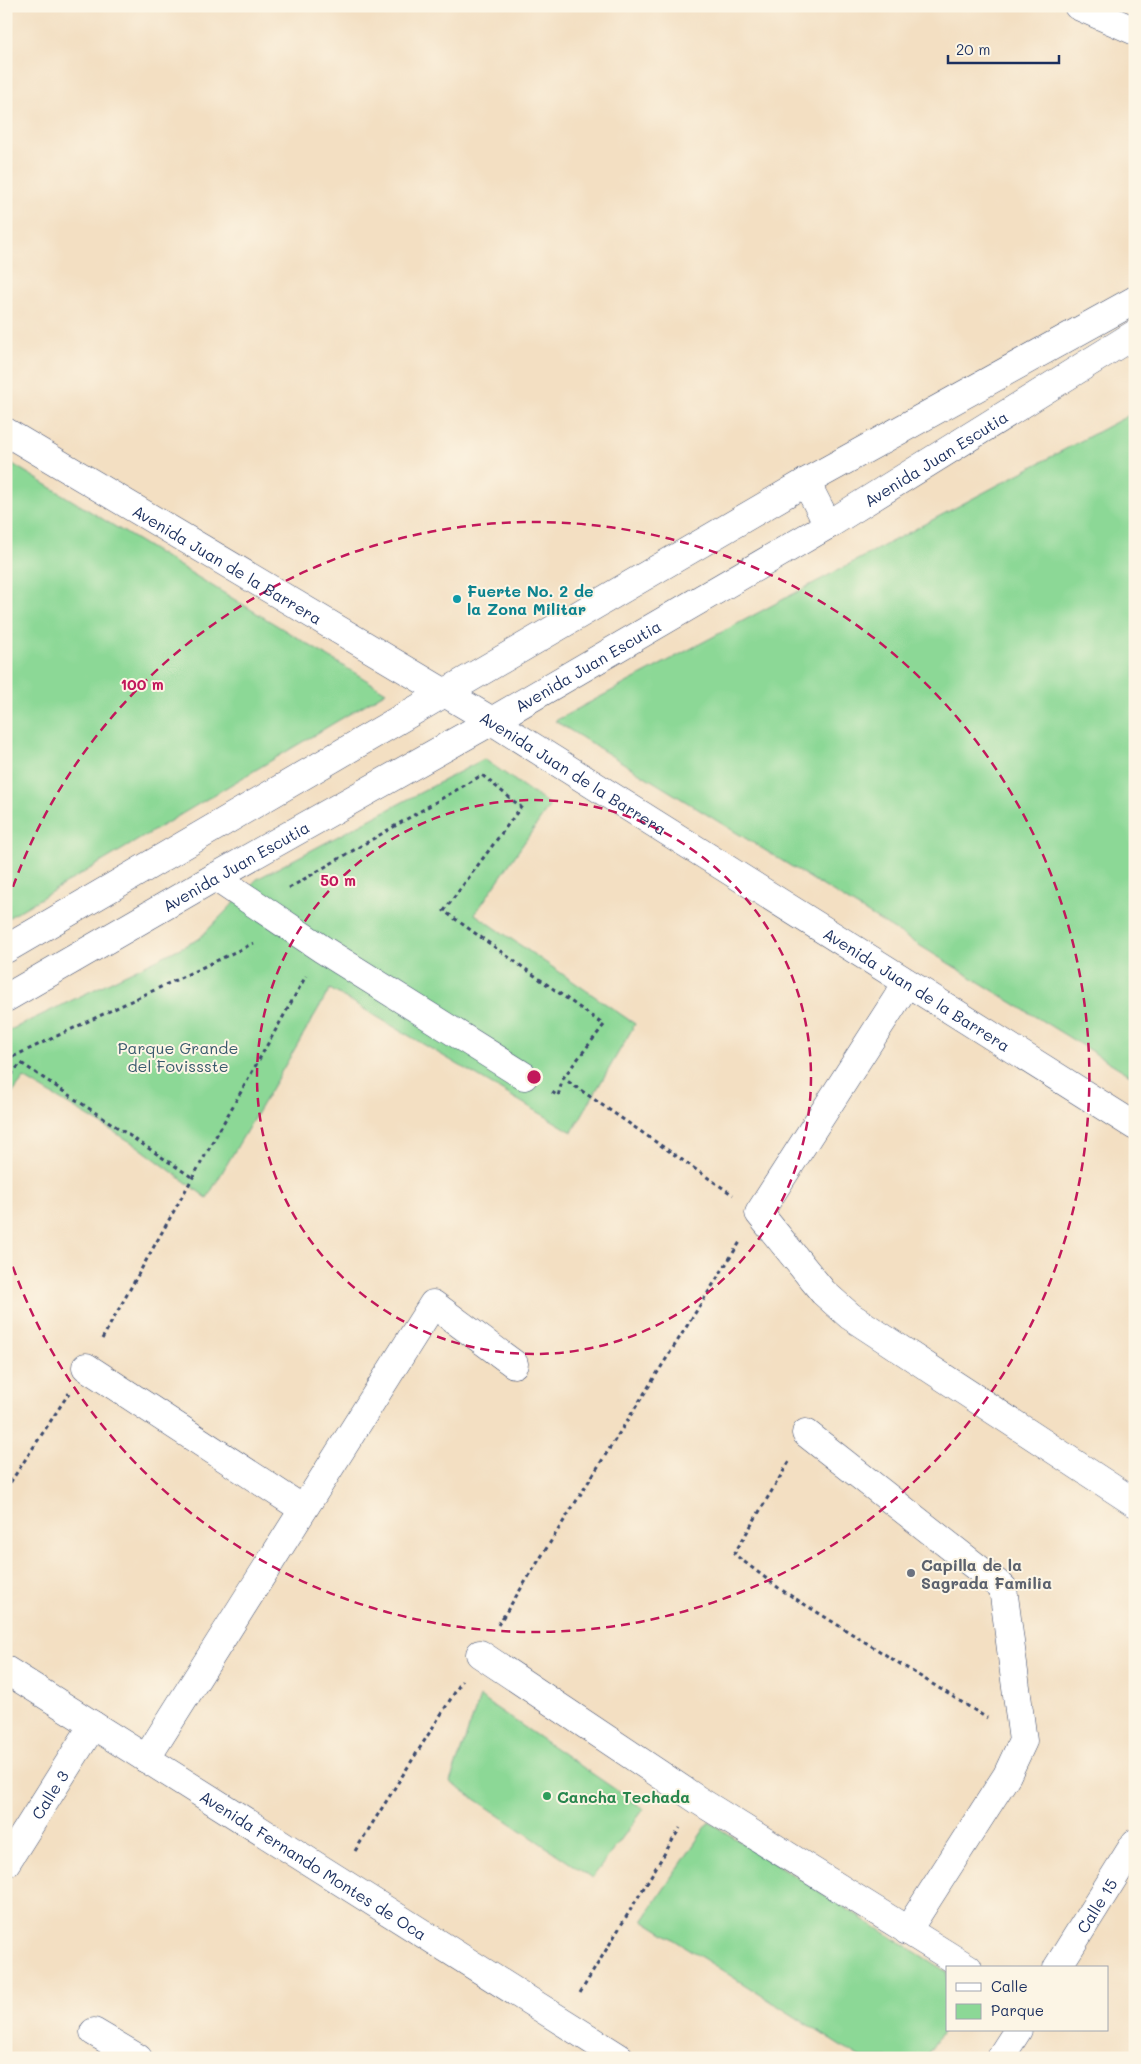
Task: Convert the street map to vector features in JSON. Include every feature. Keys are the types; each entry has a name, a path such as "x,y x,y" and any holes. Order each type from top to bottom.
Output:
{"street":[{"path":"1078,6 1135,31"},
{"path":"6,949 806,482 1135,300"},
{"name":"Avenida Juan Escutia","path":"6,998 215,877 492,721 828,525 1135,334"},
{"name":"Avenida Juan de la Barrera","path":"6,432 492,721 1135,1126"},
{"path":"806,482 828,525"},
{"path":"215,877 322,949 524,1076"},
{"path":"907,983 759,1213 824,1292 850,1316 1135,1503"},
{"path":"146,1759 433,1304 514,1364"},
{"path":"86,1367 303,1509"},
{"path":"806,1433 1003,1588 1023,1741 1007,1775 907,1931"},
{"path":"480,1654 698,1800 965,1966"},
{"name":"Avenida Fernando Montes de Oca","path":"6,1670 620,2058"},
{"name":"Calle 3","path":"6,1863 93,1725"},
{"name":"Calle 15","path":"1058,1966 1135,1844"},
{"path":"94,2032 138,2058"},
{"path":"1000,2058 1017,2032"}],"path":[{"path":"6,1060 260,940 279,894 482,775 521,807 444,912 604,1024 563,1078 558,1096 524,1076"},
{"path":"6,1489 86,1367 322,949"},
{"path":"6,1081 21,1063 193,1178"},
{"path":"337,1879 759,1213 563,1078"},
{"path":"806,1433 734,1554 780,1589 1023,1741"},
{"path":"562,2022 698,1800"}],"green space":[{"path":"1135,412 1135,1078 555,721"},
{"path":"6,460 386,692 6,919"},
{"name":"Parque Grande del Fovissste","path":"484,759 550,805 475,914 635,1024 572,1132 330,989 207,1198 136,1145 24,1078 6,1102 6,1032 199,939 257,879"},
{"name":"Cancha Techada","path":"480,1697 644,1809 592,1878 450,1782"},
{"path":"709,1822 946,1971 946,2026 925,2058 860,2058 643,1920"}],"place":[{"name":"Fuerte No. 2 de la Zona Militar","path":"457,599"},
{"name":"Capilla de la Sagrada Familia","path":"911,1573"},
{"name":"Cancha Techada","path":"547,1796"}]}
